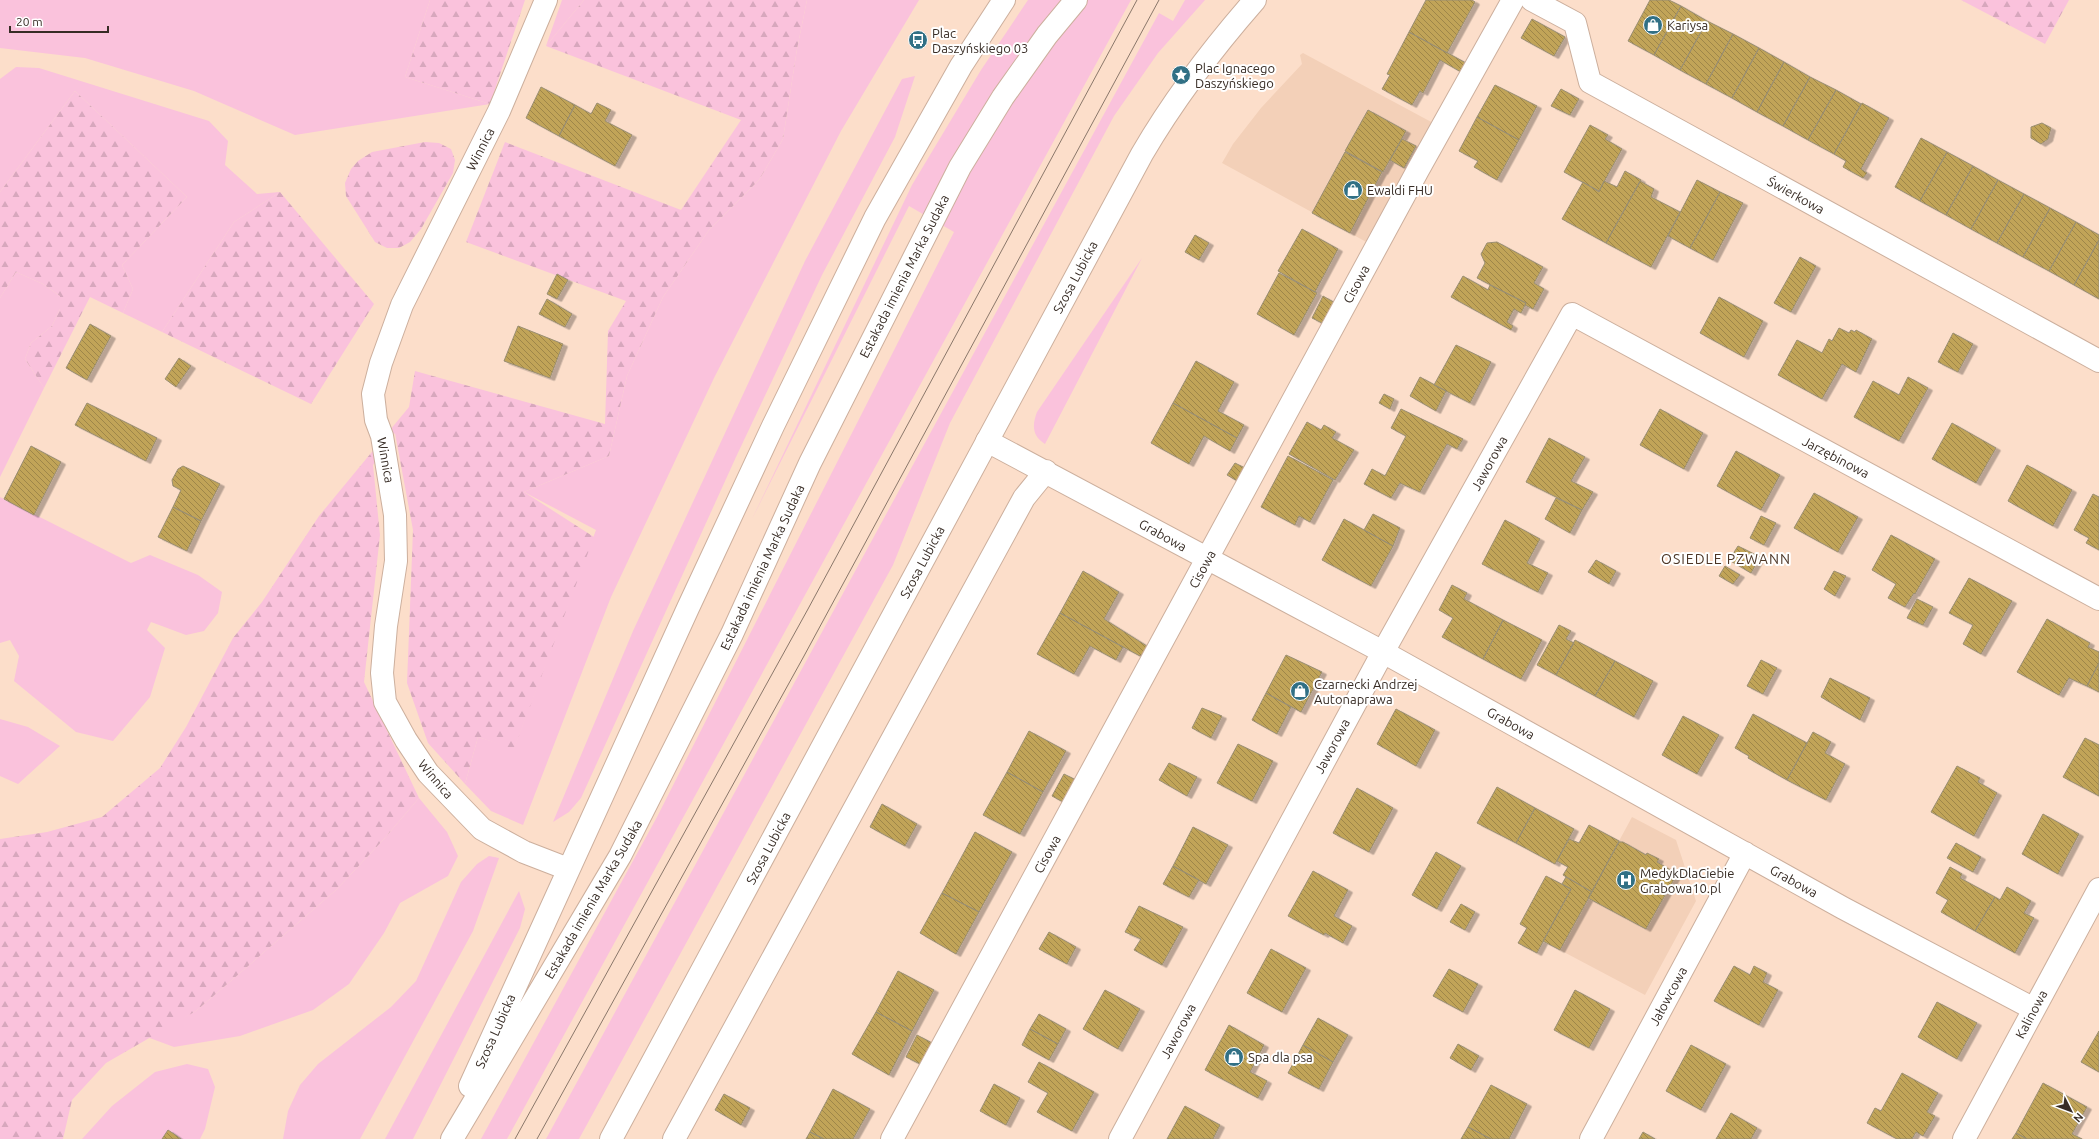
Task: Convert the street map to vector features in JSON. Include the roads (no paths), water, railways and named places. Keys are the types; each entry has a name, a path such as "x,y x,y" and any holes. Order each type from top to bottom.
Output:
{"street":[{"name":"Winnica","path":"546,0 499,111 402,305 380,363 373,394 376,420 382,436 395,515 396,561 386,626 382,673 385,702 406,740 428,773 482,828 524,852 568,869"},
{"name":"Szosa Lubicka","path":"446,1139 568,869 763,447 875,218 961,66 1004,0"},
{"name":"Estakada imienia Marka Sudaka","path":"452,1139 620,856 732,634 810,463 893,295 960,167 1003,97 1042,42 1076,0"},
{"name":"Szosa Lubicka","path":"611,1139 1155,131 1212,51 1255,0"},
{"name":"Cisowa","path":"892,1139 1418,170 1513,0"},
{"name":"Świerkowa","path":"1532,0 1575,22 1590,82 2099,361"},
{"name":"Jarzębinowa","path":"1572,314 2099,599"},
{"name":"Jaworowa","path":"1120,1139 1383,652 1572,314"},
{"name":"Grabowa","path":"987,440 1046,470 1208,559 1383,652 1843,908 2034,1008"},
{"path":"674,1139 1024,498 1046,470"},
{"name":"Jałowcowa","path":"1591,1139 1745,854"},
{"name":"Kalinowa","path":"1964,1139 2099,889"}],"tram line":[{"path":"515,1139 808,609 1137,0"},
{"path":"537,1139 804,656 1159,0"}],"place":[{"name":"Kariysa","path":"1653,25"},
{"name":"Plac Daszyńskiego 03","path":"918,40"},
{"name":"Plac Ignacego Daszyńskiego","path":"1181,75"},
{"name":"Ewaldi FHU","path":"1353,190"},
{"name":"Czarnecki Andrzej Autonaprawa","path":"1300,691"},
{"name":"MedykDlaCiebie Grabowa10.pl","path":"1626,880"},
{"name":"Spa dla psa","path":"1234,1057"}],"district":[{"name":"OSIEDLE PZWANN","path":"1726,559"}]}
